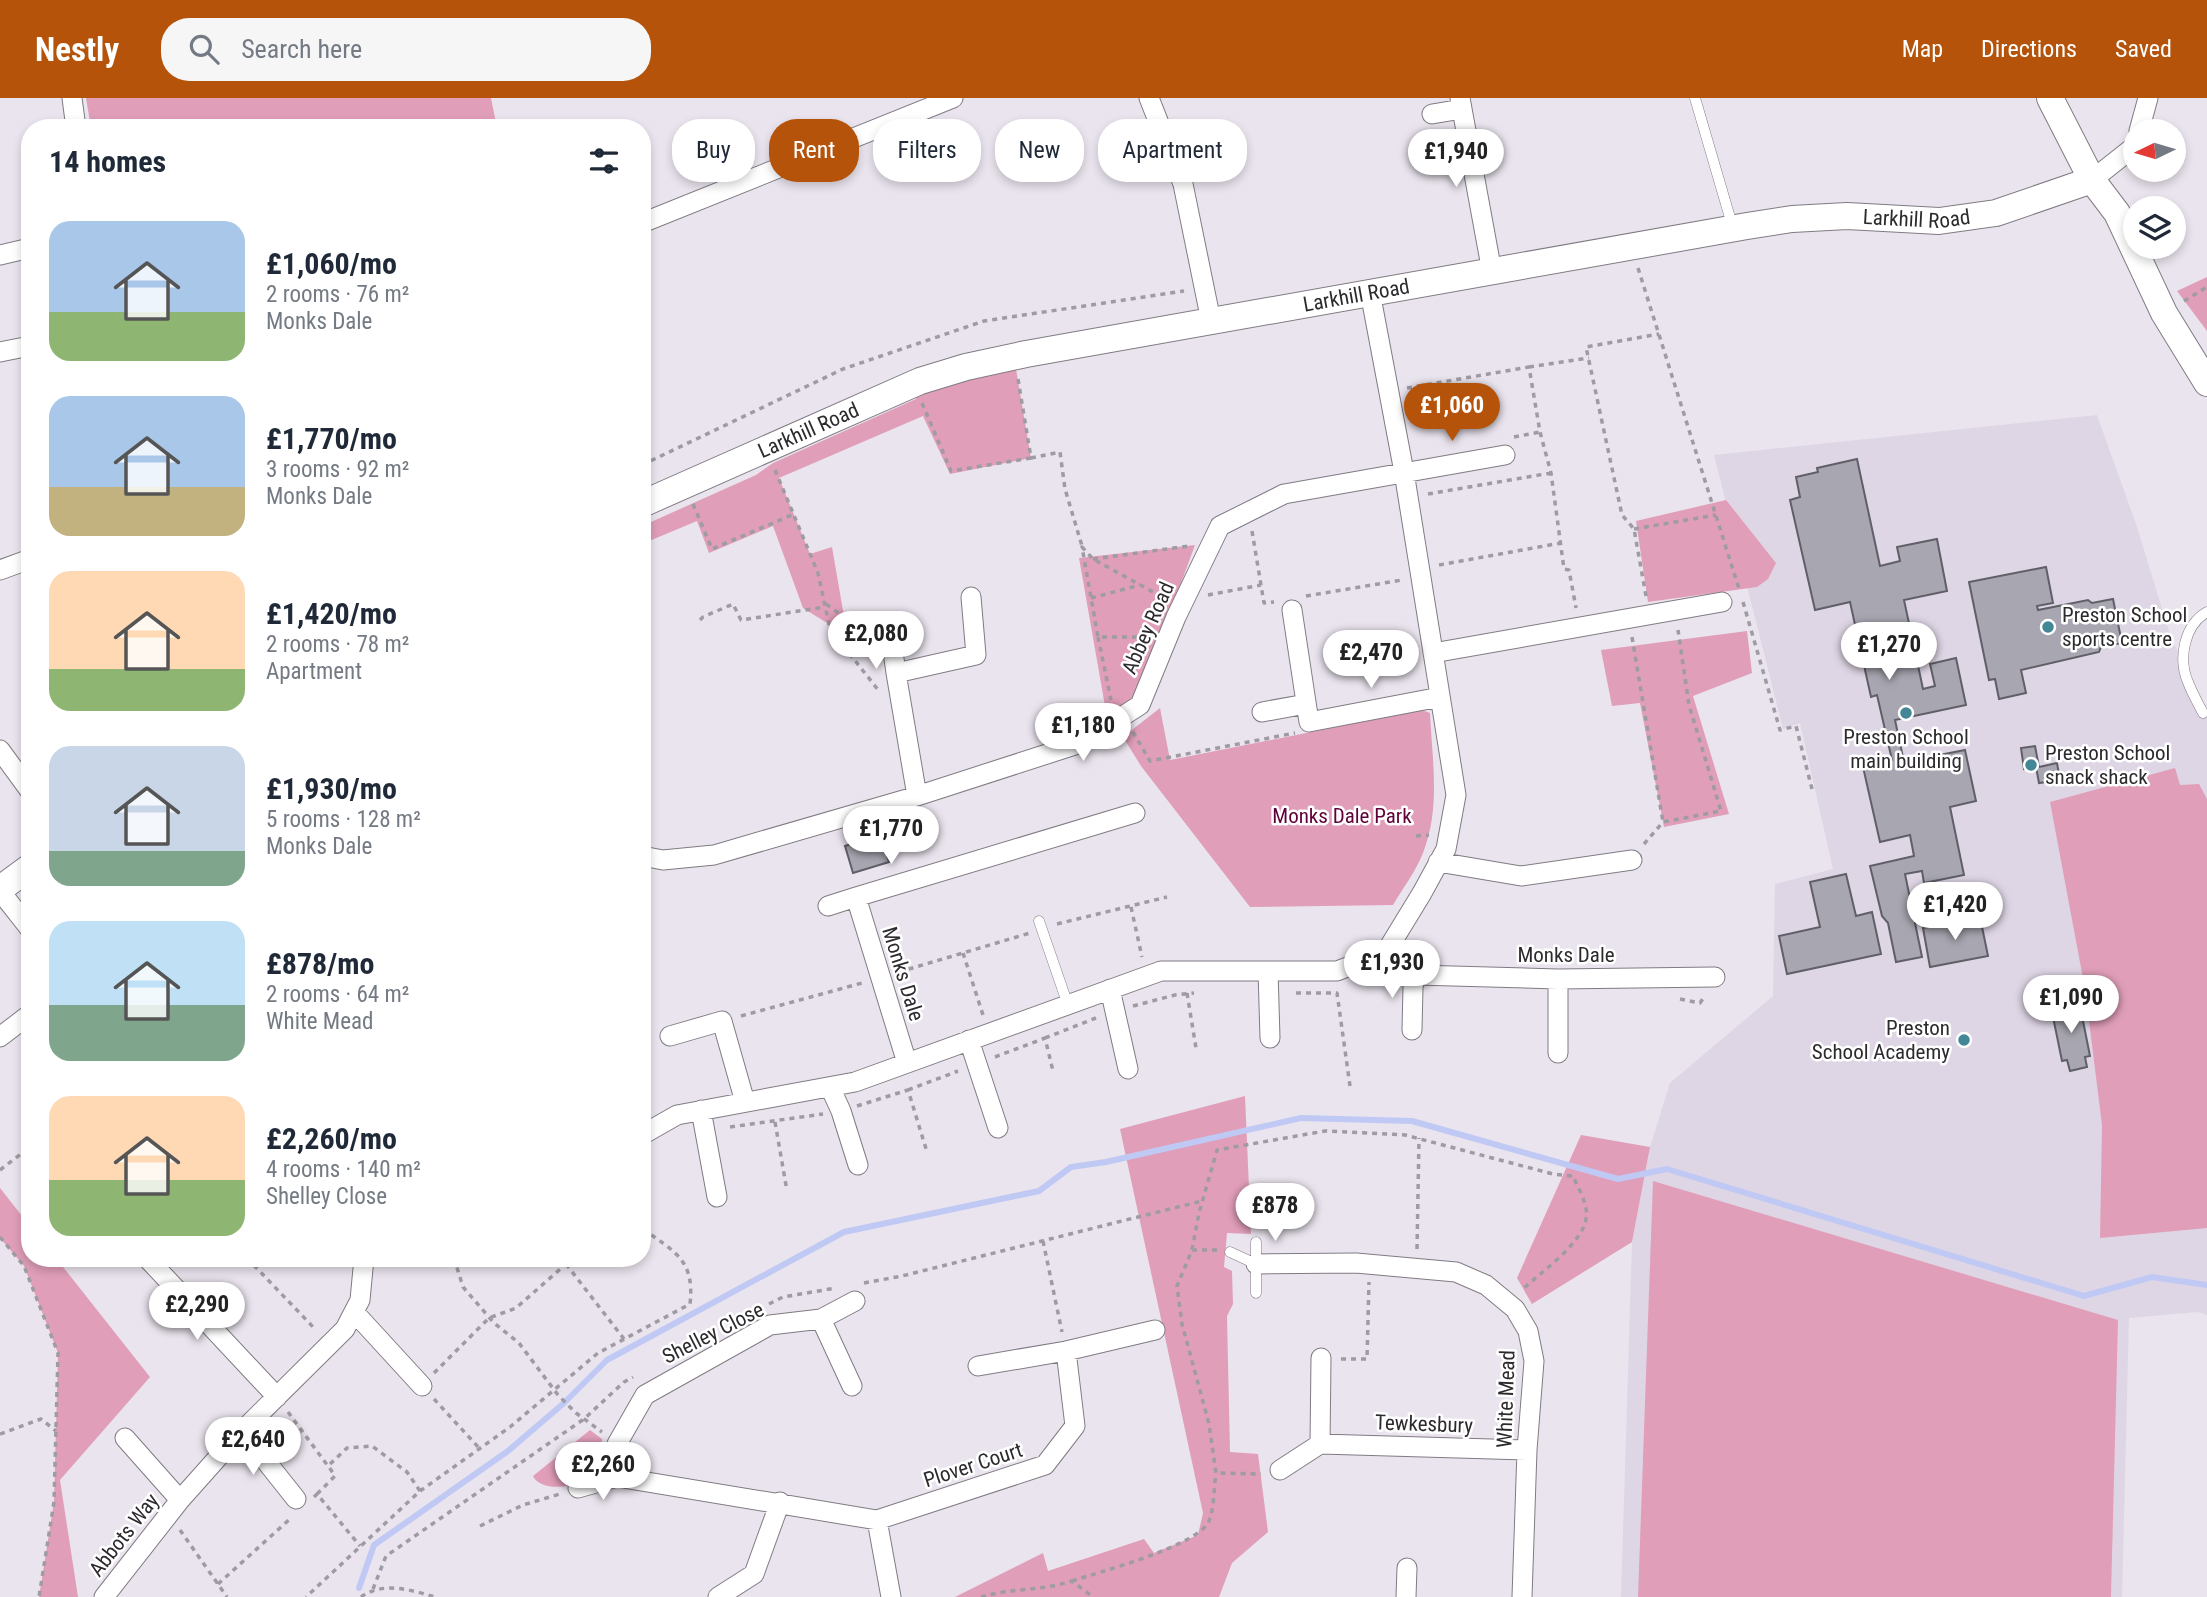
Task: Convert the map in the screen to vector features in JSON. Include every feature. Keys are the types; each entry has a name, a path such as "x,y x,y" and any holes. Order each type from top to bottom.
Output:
{"street":[{"path":"72,98 75,119"},
{"path":"651,219 953,98"},
{"path":"1149,98 1183,184 1198,268 1211,321"},
{"path":"2050,98 2092,180 2117,213 2164,313 2207,383"},
{"path":"2142,119 2148,98"},
{"path":"1432,114 1461,103 1492,272"},
{"path":"2092,180 2123,155"},
{"name":"Larkhill Road","path":"651,500 914,384 965,367 1370,292 1792,219 1847,216 1939,221 1996,213 2092,180"},
{"path":"0,255 21,250"},
{"path":"651,1130 677,1115 855,1082 1161,971 1268,980 1337,971 1386,952 1446,849 1456,795 1405,472 1370,292"},
{"path":"0,352 21,348"},
{"path":"1405,472 1505,455"},
{"name":"Abbey Road","path":"651,858 663,860 714,855 917,796 1081,743 1140,705 1182,604 1220,526 1284,494 1405,472"},
{"path":"0,570 21,562"},
{"path":"896,673 976,655 971,597"},
{"path":"1433,653 1722,602"},
{"path":"1292,604 1308,713"},
{"path":"867,633 890,630 917,796"},
{"path":"1262,712 1308,713 1440,698"},
{"path":"0,750 21,779"},
{"path":"828,906 1135,813"},
{"path":"1438,862 1521,876 1632,860"},
{"path":"21,874 0,890 21,917"},
{"name":"Monks Dale","path":"856,897 907,1063"},
{"path":"1386,952 1416,975 1413,987 1412,1030"},
{"name":"Monks Dale","path":"1416,975 1558,979 1715,977"},
{"path":"1558,979 1558,1053"},
{"path":"1268,980 1270,1038"},
{"path":"1111,989 1128,1069"},
{"path":"0,1037 21,1021"},
{"path":"670,1036 722,1021 746,1102"},
{"path":"969,1040 998,1128"},
{"path":"830,1087 841,1111 858,1165"},
{"path":"701,1110 717,1197"},
{"name":"White Mead","path":"1256,1264 1369,1264 1456,1272 1486,1285 1516,1308 1528,1331 1534,1361 1527,1450 1522,1597"},
{"path":"154,1267 277,1397"},
{"name":"Abbots Way","path":"110,1595 174,1506 242,1431 345,1329 360,1300 364,1267"},
{"path":"852,1386 821,1319 855,1301"},
{"path":"355,1313 422,1386"},
{"name":"Shelley Close","path":"617,1477 617,1444 645,1395 770,1325 821,1319"},
{"path":"978,1366 1066,1351 1155,1330"},
{"name":"Plover Court","path":"877,1520 1045,1465 1075,1426 1066,1351"},
{"path":"1280,1470 1320,1444 1321,1358"},
{"path":"242,1431 301,1504"},
{"name":"Abbots Way","path":"125,1438 174,1506"},
{"name":"Tewkesbury","path":"1320,1444 1527,1450"},
{"path":"578,1488 617,1477 877,1520 891,1597"},
{"path":"718,1597 754,1574 780,1502"},
{"path":"1406,1597 1407,1568"}],"lane":[{"path":"1695,98 1733,228"},
{"path":"2203,713 2186,680 2184,652 2186,636 2199,617 2207,612"},
{"path":"1040,925 1068,1005"},
{"path":"1256,1242 1256,1293"},
{"path":"1230,1252 1256,1264"}],"path":[{"path":"1632,246 1780,730 1796,726 1812,789"},
{"path":"1649,615 1634,529 1622,514 1586,347 1659,334"},
{"path":"1014,357 1031,458"},
{"path":"1529,367 1589,358"},
{"path":"914,384 951,471 1060,452 1065,489 1082,547 1098,637 1119,719 1150,761 1310,730 1308,713"},
{"path":"766,449 818,573 830,629 884,698 902,707"},
{"path":"1408,497 1551,473"},
{"path":"684,485 712,549 794,514"},
{"path":"1249,512 1264,603 1292,604 1420,572 1561,543"},
{"path":"1634,529 1716,515"},
{"path":"1093,559 1212,543"},
{"path":"1082,547 1093,559 1182,604 1261,585"},
{"path":"1091,598 1142,584"},
{"path":"701,621 703,617 733,604 741,620 825,605 867,633"},
{"path":"1632,860 1662,822 1721,811 1689,705 1675,611"},
{"path":"1628,619 1662,822"},
{"path":"1098,637 1167,638"},
{"path":"722,1021 963,953 1040,925 1167,897"},
{"path":"1131,906 1147,976"},
{"path":"963,953 989,1033"},
{"path":"1268,980 1314,994 1347,990"},
{"path":"705,1131 841,1111 908,1090 1115,1011 1187,993 1196,1048"},
{"path":"1337,993 1350,1086"},
{"path":"1045,1038 1053,1071"},
{"path":"908,1090 927,1152"},
{"path":"775,1122 787,1191"},
{"path":"981,1597 994,1593 1045,1588 1152,1555 1198,1535 1209,1521 1216,1473 1209,1424 1182,1324 1177,1286 1192,1250 1202,1201 1217,1150 1325,1131 1405,1135 1553,1174 1573,1176 1583,1197 1587,1219 1576,1240 1508,1303"},
{"path":"1417,1268 1419,1138"},
{"path":"0,1170 21,1154"},
{"path":"902,1276 1202,1201"},
{"path":"306,1597 420,1491 510,1427 598,1353 690,1304 690,1271 679,1256 651,1234"},
{"path":"0,1237 21,1262"},
{"path":"1043,1241 1066,1351"},
{"path":"1192,1250 1230,1252"},
{"path":"1321,1358 1367,1359 1369,1264"},
{"path":"24,1267 58,1353 54,1502 39,1597"},
{"path":"256,1267 313,1327"},
{"path":"457,1267 463,1287 489,1318 519,1343 558,1395 576,1413 617,1444"},
{"path":"480,1449 422,1386 489,1318 516,1308 563,1267"},
{"path":"568,1267 624,1339"},
{"path":"218,1584 301,1504 317,1494 335,1476 277,1397"},
{"path":"0,1434 41,1419 56,1431"},
{"path":"373,1589 386,1556 584,1419"},
{"path":"328,1466 347,1448 372,1446 407,1472 420,1491"},
{"path":"1216,1473 1271,1475 1280,1470"},
{"path":"480,1526 523,1505 578,1488"},
{"path":"317,1494 360,1546"},
{"path":"174,1506 227,1597"},
{"path":"1072,1581 1093,1597"},
{"path":"361,1597 373,1589 390,1587 435,1597"}],"shaded area":[{"name":"Preston School Academy","path":"2097,415 2136,524 2171,638 2207,709 2207,1315 2198,1312 2129,1318 2122,1597 1621,1597 1632,1242 1650,1147 1670,1083 1773,996 1775,884 1833,869 1800,723 1783,729 1714,455"}],"green space":[{"path":"86,98 491,98 495,119 90,119"},
{"path":"2207,277 2207,331 2177,291"},
{"path":"1014,357 1031,458 950,474 923,416 779,478 810,554 832,547 850,651 827,623 803,608 773,526 709,553 697,521 651,540 651,522 756,475 773,463 916,399 911,385"},
{"path":"1726,500 1776,563 1768,579 1757,587 1648,602 1636,521"},
{"path":"1195,545 1138,700 1114,722 1105,706 1079,558"},
{"path":"1747,631 1752,673 1693,696 1729,814 1664,827 1640,703 1612,706 1601,650"},
{"name":"Monks Dale Park","path":"1160,708 1170,760 1422,710 1430,713 1434,801 1429,836 1420,860 1393,905 1250,907 1141,766 1123,737"},
{"path":"2175,768 2180,785 2199,784 2207,799 2207,1228 2100,1238 2102,1125 2085,989 2050,802"},
{"path":"1245,1096 1251,1234 1227,1233 1224,1267 1232,1271 1233,1304 1227,1316 1230,1452 1258,1454 1268,1532 1232,1563 1219,1597 955,1597 1043,1553 1048,1571 1144,1539 1154,1553 1198,1535 1203,1513 1120,1129"},
{"path":"1581,1135 1650,1147 1632,1242 1532,1304 1517,1278"},
{"path":"1653,1181 2118,1320 2111,1597 1638,1597"},
{"path":"0,1188 21,1215 21,1262 0,1238"},
{"path":"24,1267 63,1267 150,1377 60,1480 78,1597 39,1597 54,1502 58,1353"},
{"path":"590,1430 602,1439 601,1460 592,1477 575,1484 555,1487 538,1482 533,1476"}],"building":[{"name":"Preston School main building","path":"1857,459 1880,566 1900,561 1897,547 1937,539 1947,591 1904,600 1923,689 1935,686 1930,664 1956,658 1966,705 1895,720 1904,762 1965,750 1976,801 1950,807 1964,875 1924,883 1922,871 1905,874 1922,957 1896,962 1888,923 1882,916 1870,866 1914,856 1910,835 1880,842 1863,767 1892,760 1877,695 1871,697 1850,602 1815,610 1790,500 1800,497 1796,477 1818,472 1817,468"},
{"name":"Preston School sports centre","path":"2046,567 2053,603 2037,606 2038,610 2088,600 2092,603 2113,599 2122,643 2101,647 2099,652 2021,670 2026,693 1999,699 1995,679 1989,680 1969,582"},
{"name":"Preston School snack shack","path":"2035,746 2039,767 2057,763 2060,780 2039,783 2036,767 2024,769 2021,748"},
{"path":"880,835 889,862 853,873 845,846"},
{"path":"1846,874 1856,916 1872,912 1881,954 1787,974 1779,936 1820,927 1810,882"},
{"path":"1980,917 1988,956 1930,967 1923,928"},
{"path":"2079,1001 2090,1056 2085,1057 2087,1067 2070,1071 2067,1060 2062,1061 2051,1007"}],"waterway":[{"path":"359,1588 374,1545 508,1451 564,1403 607,1360 844,1232 1039,1191 1071,1167 1106,1162 1301,1118 1412,1121 1618,1179 1667,1169 2084,1296 2152,1277 2207,1285"}],"place":[{"name":"Preston School sports centre","path":"2048,627"},
{"name":"Preston School main building","path":"1906,713"},
{"name":"Preston School snack shack","path":"2031,765"},
{"name":"Preston School Academy","path":"1964,1040"}]}
